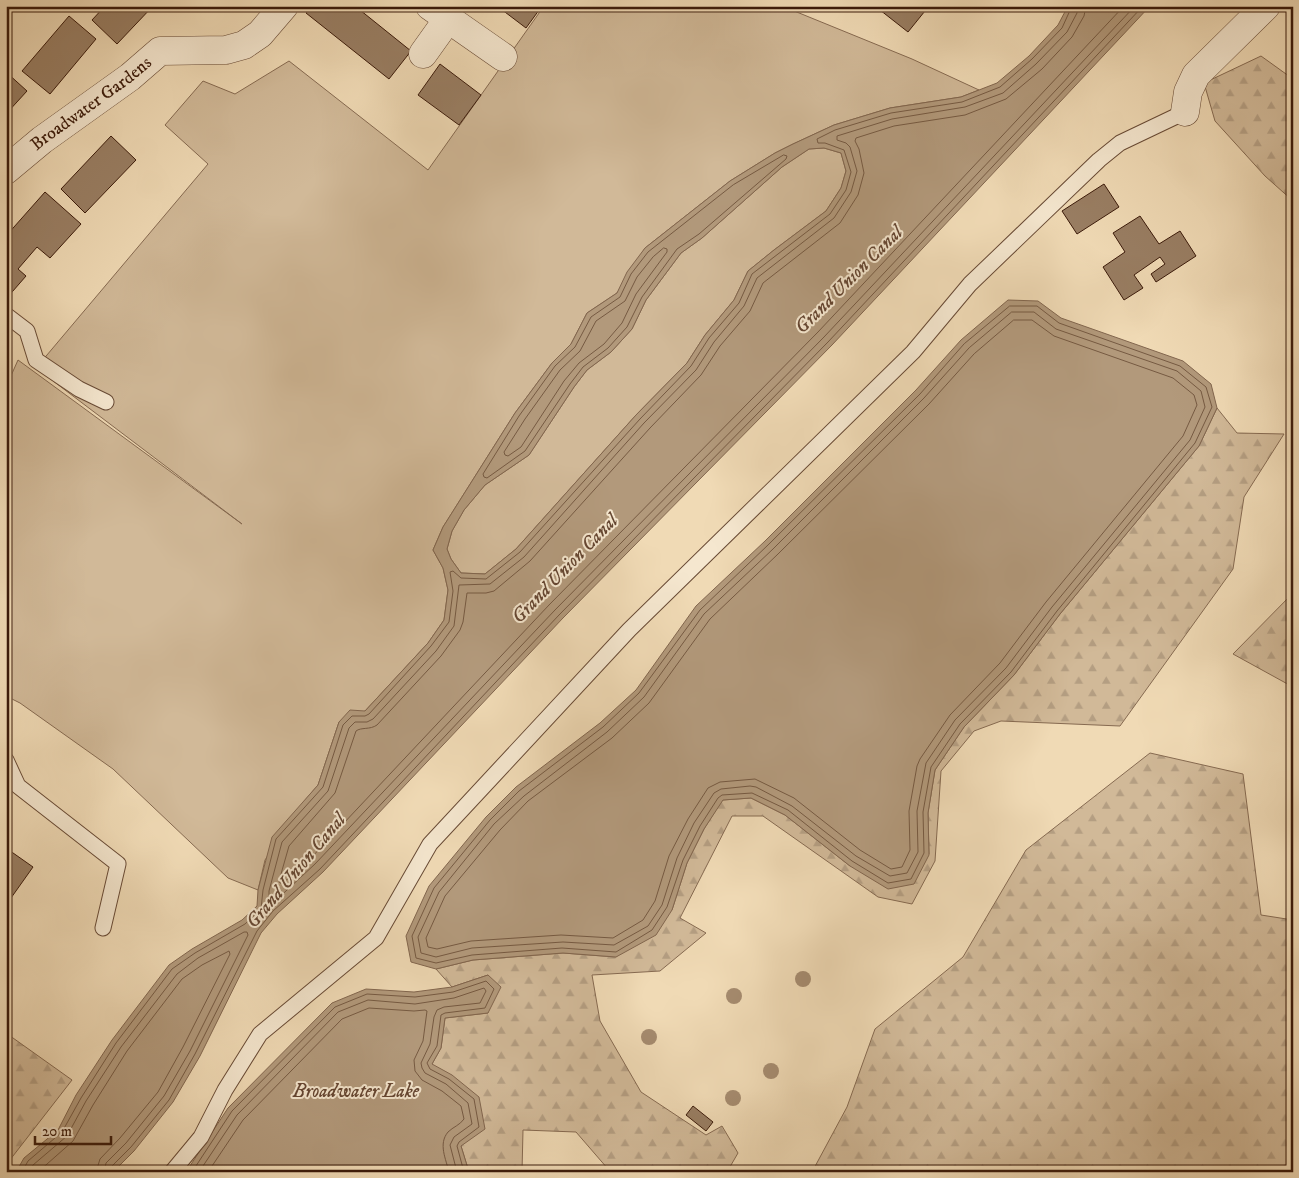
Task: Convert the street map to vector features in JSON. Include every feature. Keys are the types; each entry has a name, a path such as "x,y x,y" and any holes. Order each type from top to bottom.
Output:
{"street":[{"name":"Broadwater Gardens","path":"6,170 42,140 130,77 160,51 226,50 244,45 260,34 284,6"},
{"path":"1186,112 1188,92 1196,75 1266,6"},
{"path":"423,54 439,13 503,57"}],"lane":[{"path":"172,1172 201,1137 226,1090 260,1034 376,938 430,844 629,630 913,352 970,284 1099,160 1120,143 1186,112"},
{"path":"6,315 26,331 36,360 79,389 106,402"},
{"path":"6,760 18,786 118,864 103,928"}],"green space":[{"path":"544,6 782,6 912,59 979,90 961,97 890,108 834,125 793,144 730,181 645,248 617,293 587,313 571,344 552,363 515,413 443,527 433,550 443,568 448,590 444,620 428,643 365,711 339,722 318,785 306,799 265,860 258,890 228,878 113,769 20,703 6,696 6,387 18,360 242,524 36,368 208,164 165,125 203,81 235,94 289,61 428,170"},
{"path":"1261,56 1293,79 1293,201 1265,176 1215,121 1204,83"},
{"path":"824,148 841,153 846,171 841,188 826,211 748,271 734,300 705,335 687,363 636,415 516,549 485,574 461,573 451,559 447,549 452,531 464,510 485,485 529,455 587,370 611,352 632,329 646,300 681,253 702,238 782,167 809,149"},
{"path":"1217,408 1237,433 1284,434 1244,497 1233,569 1120,726 1001,721 974,731 941,771 935,861 912,904 878,897 763,816 732,816 680,918 706,933 660,971 592,975 600,1021 641,1092 706,1135 722,1126 738,1153 727,1172 617,1172 608,1169 576,1132 523,1130 522,1172 469,1172 432,1064 441,1048 445,1018 488,1013 488,975 452,987 436,969 473,960 563,953 616,957 672,910 687,863 704,829 722,800 751,798 785,815 850,866 929,854 928,813 935,770 964,727 1014,675 1060,614 1199,446"},
{"path":"1293,593 1293,687 1233,654"},
{"path":"1150,753 1243,774 1261,915 1293,920 1293,1172 812,1172 847,1107 875,1029 963,957 1026,850"},
{"path":"6,1033 72,1080 6,1165"}],"water":[{"name":"Grand Union Canal","path":"1068,6 1150,6 832,345 563,618 323,872 277,914 261,933 200,1056 173,1102 134,1151 113,1172 16,1172 24,1158 58,1130 76,1095 112,1040 169,965 192,949 242,920 257,906 258,890 272,837 318,785 339,722 350,710 365,711 428,643 444,620 448,590 443,568 433,550 443,527 515,413 552,363 571,344 587,313 617,293 627,272 645,248 730,181 793,144 834,125 890,108 961,97 997,83 1029,56 1058,25","holes":["824,148 841,153 846,171 841,188 826,211 748,271 734,300 705,335 687,363 636,415 516,549 485,574 461,573 451,559 447,549 452,531 464,510 485,485 529,455 587,370 611,352 632,329 646,300 681,253 702,238 782,167 809,149"]},
{"path":"1008,300 1038,301 1061,318 1183,361 1211,384 1217,408 1199,446 1060,614 1014,675 964,727 935,770 928,813 929,855 914,884 888,889 850,866 785,815 751,798 723,800 704,829 687,863 672,910 656,935 616,957 563,953 473,960 436,969 411,962 406,936 429,886 486,817 516,787 600,723 636,690 696,606 765,541 916,390 961,340"},
{"name":"Broadwater Lake","path":"488,975 501,987 488,1013 445,1018 441,1048 432,1064 452,1075 479,1097 485,1129 461,1146 469,1172 186,1172 228,1108 332,1003 366,989 414,992 452,987"}],"building":[{"path":"105,6 153,6 117,44 92,20"},
{"path":"311,6 355,6 411,51 389,79 306,13"},
{"path":"497,6 542,6 526,28"},
{"path":"883,6 929,6 908,32 880,10"},
{"path":"69,16 96,39 50,94 22,71"},
{"path":"440,64 481,95 459,125 418,95"},
{"path":"6,72 27,91 6,114"},
{"path":"111,136 136,160 85,213 61,189"},
{"path":"1104,184 1119,207 1077,234 1062,211"},
{"path":"45,192 81,224 50,258 37,247 18,269 26,276 6,299 6,236"},
{"path":"1140,216 1159,244 1180,231 1196,256 1156,282 1151,274 1165,264 1160,257 1134,275 1143,288 1124,300 1103,267 1125,252 1113,233"},
{"path":"6,848 33,867 6,905"},
{"path":"693,1106 713,1122 706,1131 686,1115"}]}
